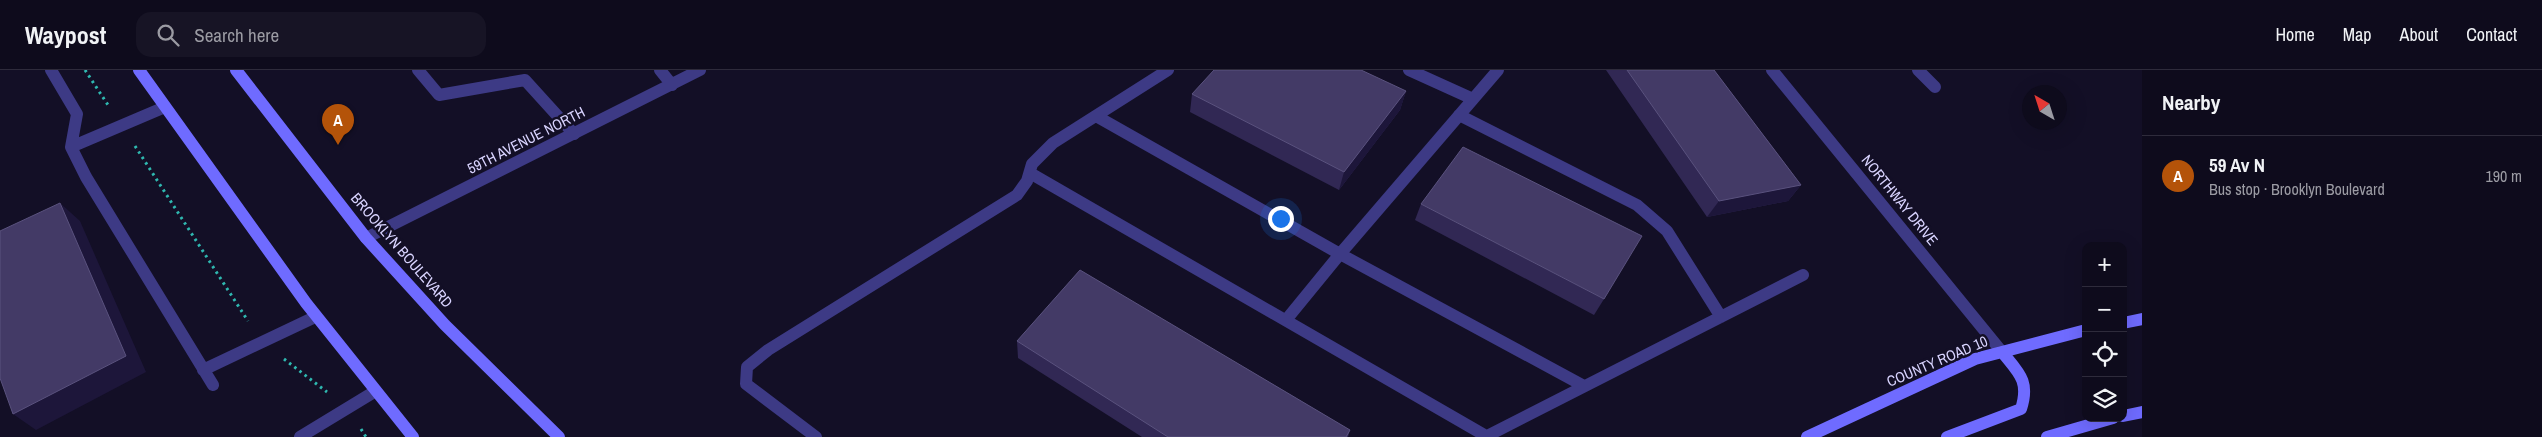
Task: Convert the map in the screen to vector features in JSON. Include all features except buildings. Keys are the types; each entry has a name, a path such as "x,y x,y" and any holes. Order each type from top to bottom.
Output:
{"main road":[{"path":"140,70 315,317 374,392 413,437"},
{"name":"BROOKLYN BOULEVARD","path":"236,70 366,238 445,325 559,437"},
{"path":"2127,322 2142,319"},
{"name":"COUNTY ROAD 10","path":"1807,437 1975,359 2082,331"},
{"path":"1947,437 2021,410 2027,393 2023,378 2002,352"},
{"path":"2127,415 2142,412"},
{"path":"2047,437 2099,422"}],"street":[{"path":"51,70 77,114 71,148 202,370 213,385"},
{"path":"418,70 439,95 524,80"},
{"path":"517,70 574,134"},
{"path":"660,70 672,84"},
{"name":"59TH AVENUE NORTH","path":"366,238 700,70"},
{"path":"816,437 746,384 747,367 768,350 1017,195 1028,181 1032,164 1053,144 1168,70"},
{"path":"1409,70 1473,99"},
{"path":"1286,320 1340,254 1498,70"},
{"name":"NORTHWAY DRIVE","path":"1772,70 2002,352"},
{"path":"1918,70 1934,87"},
{"path":"71,148 166,107"},
{"path":"1459,115 1636,205 1668,231 1721,317"},
{"path":"1096,116 1340,254 1584,386"},
{"path":"1030,173 1485,437 1803,275"},
{"path":"202,370 315,317"},
{"path":"300,437 346,406 374,392"}],"path":[{"path":"84,70 262,342 346,406 366,437"}],"place":[{"name":"59 Av N","path":"338,145"}]}
